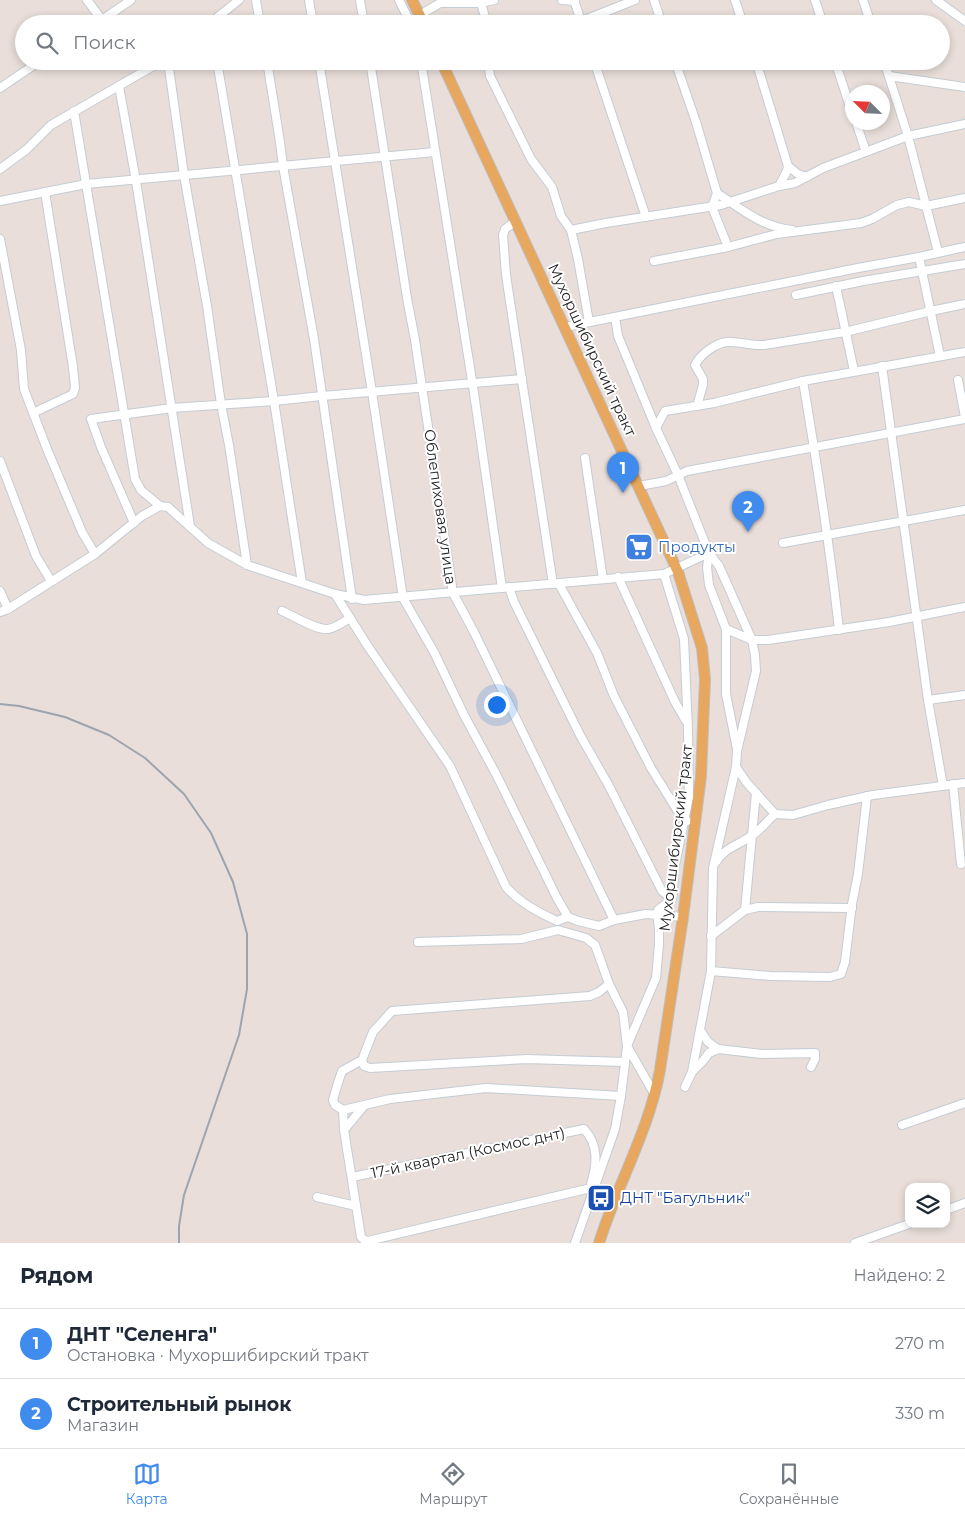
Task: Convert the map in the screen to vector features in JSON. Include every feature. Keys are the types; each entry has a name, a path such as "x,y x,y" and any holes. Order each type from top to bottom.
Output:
{"main road":[{"path":"412,0 419,15"},
{"name":"Мухоршибирский тракт","path":"445,70 676,568 702,648 705,679 701,776 690,822 683,917 655,1095 650,1113 599,1243"}],"street":[{"path":"87,0 95,15"},
{"path":"109,15 131,0"},
{"path":"220,15 238,0"},
{"path":"256,0 258,15"},
{"path":"309,0 312,15"},
{"path":"360,0 362,15"},
{"path":"399,0 406,15"},
{"path":"423,15 439,2 481,2 494,0"},
{"path":"562,0 574,0 579,15"},
{"path":"601,15 636,0"},
{"path":"654,0 659,15"},
{"path":"735,0 740,15"},
{"path":"815,0 820,15"},
{"path":"863,0 868,15"},
{"path":"936,0 965,22"},
{"path":"481,2 485,15"},
{"path":"404,10 415,15"},
{"path":"0,88 27,70"},
{"path":"0,168 26,150 51,125 147,70"},
{"path":"169,70 184,175 229,445 246,565"},
{"path":"218,70 274,401 302,583"},
{"path":"268,70 280,142 282,166 314,339 352,599"},
{"path":"320,70 403,598 434,652 557,898 568,916 578,921 599,926 614,920 646,914 683,917"},
{"name":"Облепиховая улица","path":"371,70 453,593 478,640 614,920"},
{"path":"421,70 506,588 662,891 672,899"},
{"path":"489,70 490,76 531,159 552,186 561,216 571,230 589,322"},
{"path":"597,70 646,217"},
{"path":"678,70 717,193 712,207 728,247"},
{"path":"759,70 788,166 779,186"},
{"path":"838,70 845,92"},
{"path":"887,70 908,136 938,252"},
{"path":"889,76 965,88"},
{"path":"119,86 136,181 190,526"},
{"path":"74,111 135,478 141,490 160,506 168,507 208,543 246,565 335,594 364,600 664,574 709,553"},
{"path":"571,230 606,222 712,207 779,186 795,183 823,168 908,136 965,124"},
{"path":"859,130 866,152"},
{"path":"0,201 86,184 136,181 434,152"},
{"path":"788,166 798,174 808,177"},
{"path":"33,413 73,394 75,388 72,358 45,192"},
{"path":"717,193 768,225 806,231"},
{"path":"654,261 728,247 777,234 861,223 898,205 909,202 926,206 965,198"},
{"path":"516,221 505,229 503,235 506,275 556,584 597,654 614,696 650,768 690,822"},
{"path":"0,239 2,268 21,350 24,389 82,532 94,554"},
{"path":"565,327 965,247"},
{"path":"919,257 940,356"},
{"path":"796,295 922,270 965,264"},
{"path":"836,286 854,371"},
{"path":"697,406 703,379 696,366 702,355 726,342 754,346 764,345 845,332 965,304"},
{"path":"615,317 618,336 656,428 678,475 709,553 719,566 752,640 756,670 713,868 711,971 692,1072 685,1087"},
{"path":"656,428 665,411 756,394 803,381 965,352"},
{"path":"882,366 928,700 943,786"},
{"path":"134,523 91,419 172,408 522,380"},
{"path":"639,486 666,481 687,471 965,418 958,380"},
{"path":"803,381 815,448 839,630"},
{"path":"585,458 602,578"},
{"path":"0,461 36,556 52,581"},
{"path":"0,591 4,611 94,554 134,523 160,506"},
{"path":"783,543 965,510"},
{"path":"709,553 707,567 709,585 726,629 726,694 737,751"},
{"path":"627,1046 656,978 660,944 657,914 658,910 672,899 674,870 690,822 684,639 664,574"},
{"path":"618,577 675,702 687,723"},
{"path":"335,594 367,645 450,766 506,887 515,897 557,921"},
{"path":"726,629 752,640 768,640 916,617 965,606"},
{"path":"282,611 321,628 329,629 350,618"},
{"path":"928,700 965,695"},
{"path":"736,767 747,783 775,814 794,815 867,796 965,783"},
{"path":"953,784 960,864"},
{"path":"745,910 756,793"},
{"path":"711,971 771,976 830,977 840,974 845,962 867,796"},
{"path":"713,868 720,856 727,850 753,836 775,814"},
{"path":"711,936 745,910 758,907 852,908"},
{"path":"557,921 568,916"},
{"path":"557,921 558,930"},
{"path":"418,942 521,940 558,930 586,938 594,945 608,984 623,1012 627,1046 615,1129 593,1187 575,1243"},
{"path":"608,984 599,992 590,996 392,1011 373,1032 362,1060 342,1072 333,1100 335,1105 343,1110 390,1099 486,1088 621,1096"},
{"path":"700,1030 708,1042 718,1049"},
{"path":"627,1046 655,1095"},
{"path":"692,1072 708,1053 718,1049 762,1054 815,1053 815,1059 811,1067"},
{"path":"362,1060 364,1066 370,1068 527,1059 625,1062"},
{"path":"902,1125 965,1103"},
{"path":"344,1130 364,1106"},
{"path":"343,1110 344,1130 361,1237 364,1240 368,1241 593,1187"},
{"name":"17-й квартал (Космос днт)","path":"352,1176 584,1129 596,1148 593,1187"},
{"path":"317,1197 356,1206"},
{"path":"950,1209 965,1204"},
{"path":"855,1243 905,1225"}],"railway":[{"path":"0,704 19,706 65,717 109,735 145,758 184,794 211,833 233,882 247,934 247,989 239,1035 184,1195 179,1226 179,1243"}],"place":[{"name":"ДНТ \"Селенга\"","path":"623,493"},
{"name":"Строительный рынок","path":"748,532"},
{"name":"Продукты","path":"639,547"},
{"name":"ДНТ \"Багульник\"","path":"601,1198"}]}
